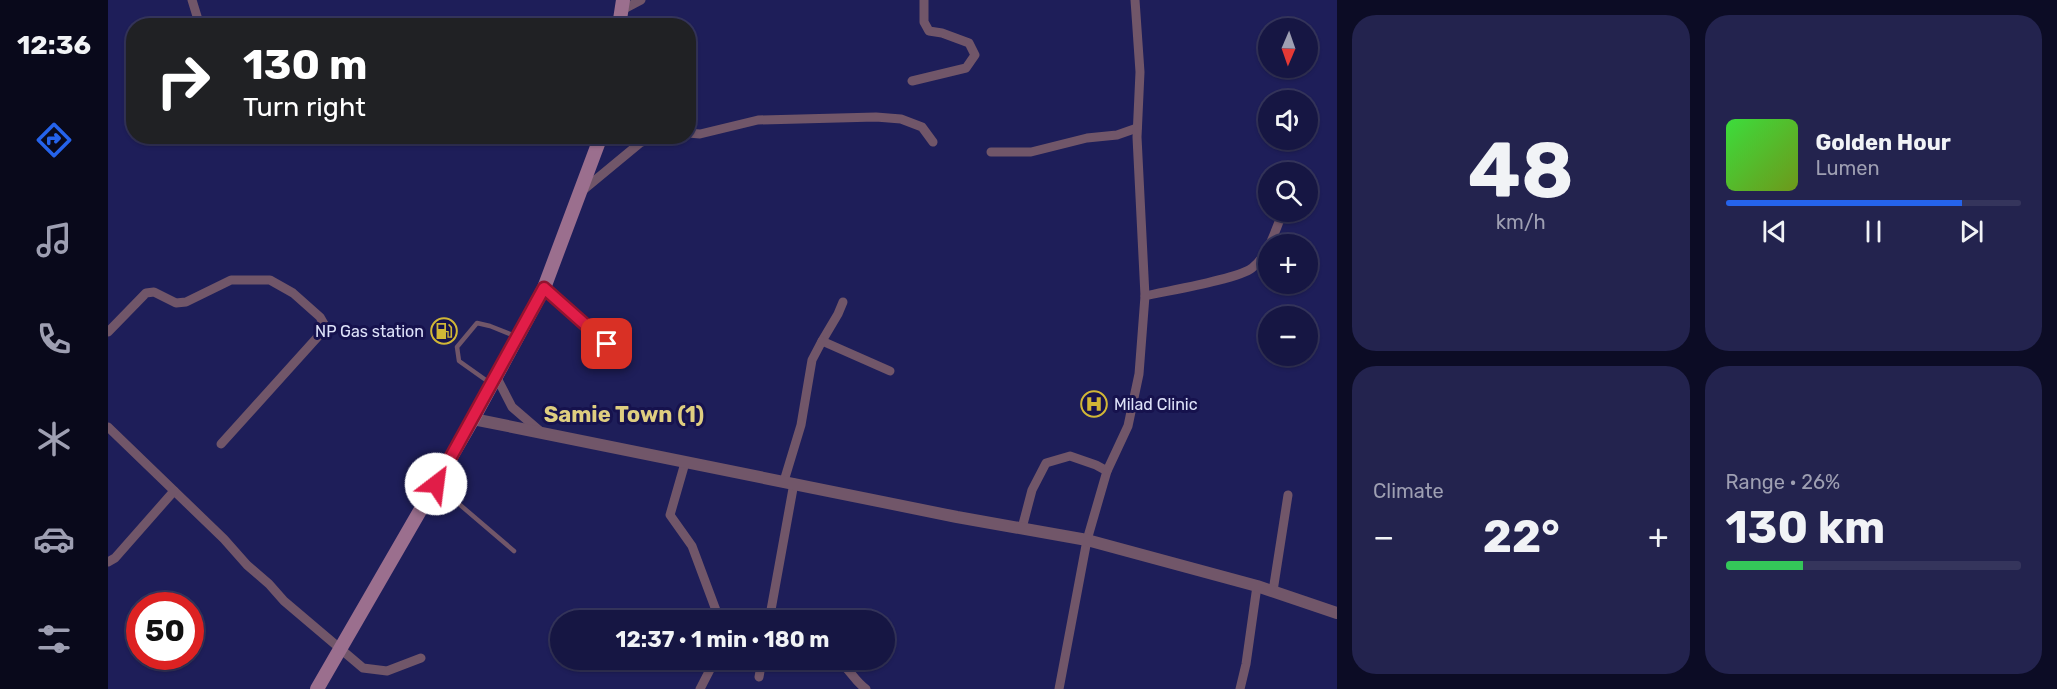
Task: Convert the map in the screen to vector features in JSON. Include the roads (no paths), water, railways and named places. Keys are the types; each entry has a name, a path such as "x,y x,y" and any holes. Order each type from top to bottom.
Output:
{"main road":[{"path":"317,689 473,419 544,288 598,144"}],"street":[{"path":"192,0 198,18"},
{"path":"622,5 641,0"},
{"path":"912,81 966,68 975,55 969,43 942,33 929,31 924,22 924,0"},
{"path":"1059,689 1087,540 1107,471 1128,426 1139,374 1145,296 1137,128 1140,72 1135,0"},
{"path":"696,134 758,120 876,117 901,119 922,127 933,142"},
{"path":"991,152 1031,152 1087,138 1117,135 1137,128"},
{"path":"582,191 639,144"},
{"path":"1145,296 1237,275 1252,268 1266,252 1279,222"},
{"path":"108,332 146,293 154,292 176,303 186,302 231,280 270,280 293,293 320,317 324,324 324,331 221,444"},
{"path":"544,288 622,358"},
{"path":"771,610 789,482 812,360 843,302"},
{"path":"822,341 890,370"},
{"path":"494,380 512,407 543,434"},
{"path":"473,419 957,517 1087,540 1257,586 1337,613"},
{"path":"108,427 224,539 247,565 363,668 387,671 421,658"},
{"path":"1022,528 1032,490 1046,463 1070,456 1107,471"},
{"path":"685,463 670,515 692,546 716,610"},
{"path":"108,562 115,558 174,491"},
{"path":"1273,591 1288,495"},
{"path":"1240,689 1246,664 1257,586"},
{"path":"700,689 710,670"},
{"path":"759,676 760,670"},
{"path":"848,670 859,685 866,689"}],"lane":[{"path":"494,380 459,361 457,347 477,323 517,337"},
{"path":"436,484 513,551"}],"place":[{"name":"NP Gas station","path":"444,331"},
{"name":"Milad Clinic","path":"1094,404"}],"district":[{"name":"Samie Town (1)","path":"624,414"}]}
